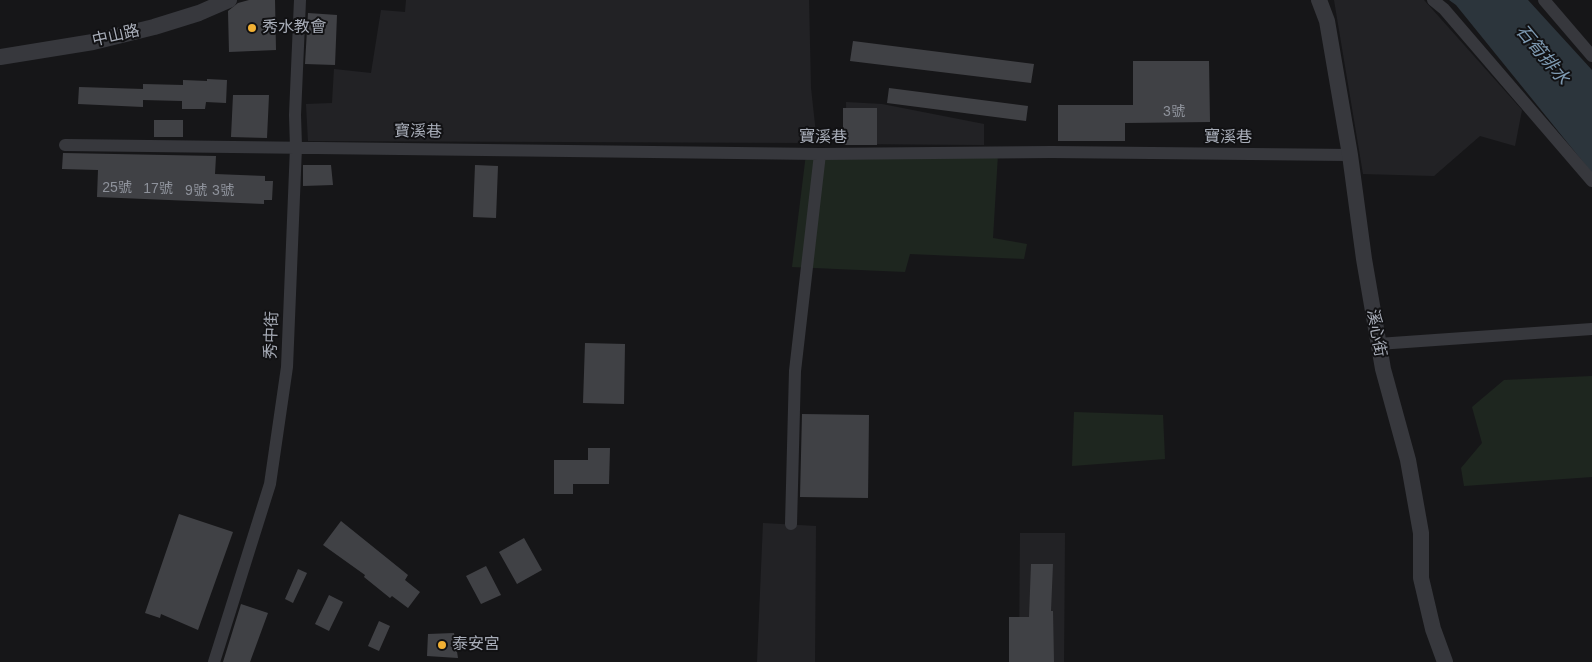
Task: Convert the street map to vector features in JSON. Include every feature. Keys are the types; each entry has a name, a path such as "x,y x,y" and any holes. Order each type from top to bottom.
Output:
{"street":[{"name":"中山路","path":"0,57 93,42 199,12 229,0"},
{"name":"秀中街","path":"214,662 270,484 287,367 300,0"},
{"name":"溪心街","path":"1318,0 1327,22 1350,155 1378,344 1408,460 1420,524 1421,578 1433,629 1445,662"},
{"path":"1433,0 1444,10 1592,182"},
{"path":"1544,0 1592,56"},
{"name":"寶溪巷","path":"65,145 820,154 1062,152 1350,155"},
{"path":"792,524 794,371 820,154"},
{"path":"1378,344 1592,329"}],"shaded area":[{"path":"406,0 809,0 811,88 817,143 308,141 306,104 332,103 334,69 371,73 381,10 405,12"},
{"path":"1334,0 1424,0 1522,110 1515,146 1480,136 1434,176 1363,174"},
{"path":"846,102 882,104 984,124 984,145 847,144"},
{"path":"806,154 998,154 993,238 1027,244 1024,259 910,254 905,272 792,267"},
{"path":"1592,376 1592,477 1464,486 1461,468 1482,443 1472,407 1504,380"},
{"path":"1074,412 1163,415 1165,459 1072,466"},
{"path":"763,523 816,526 815,662 757,662"},
{"path":"1020,533 1065,533 1064,662 1019,662"}],"water":[{"name":"石筍排水","path":"1449,0 1528,0 1592,70 1592,173 1456,5"}],"building":[{"name":"秀水教會","path":"249,0 275,0 276,50 229,52 228,11 238,3"},
{"path":"308,13 337,15 335,65 305,64"},
{"path":"853,41 1034,64 1031,83 850,61"},
{"path":"1133,61 1209,61 1210,122 1125,123 1125,141 1058,141 1058,105 1133,105"},
{"path":"207,79 227,80 226,103 206,102 205,109 182,109 182,101 143,100 143,107 78,104 79,87 143,89 143,84 183,85 183,80 207,81"},
{"path":"889,88 1028,106 1026,121 887,103"},
{"path":"233,95 269,95 267,138 231,137"},
{"path":"843,108 877,108 877,145 843,145"},
{"path":"154,120 183,120 183,137 154,137"},
{"path":"63,153 216,156 215,174 265,176 265,181 273,181 272,200 264,200 264,204 97,197 98,170 62,169"},
{"path":"303,165 331,165 333,185 303,186"},
{"path":"475,165 498,166 496,218 473,217"},
{"path":"585,343 625,344 624,404 583,403"},
{"path":"802,414 869,415 868,498 800,497"},
{"path":"588,448 610,448 609,484 573,484 573,494 554,494 554,460 588,460"},
{"path":"179,514 233,532 198,630 161,614 160,618 145,613"},
{"path":"341,521 408,575 405,580 420,592 408,608 392,596 390,598 364,577 365,575 323,545"},
{"path":"524,538 542,570 517,584 499,552"},
{"path":"1031,564 1053,564 1051,611 1053,611 1054,662 1009,662 1009,617 1029,617"},
{"path":"486,566 501,595 481,604 466,576"},
{"path":"298,569 307,573 293,603 285,599"},
{"path":"329,595 343,602 329,631 315,624"},
{"path":"241,604 268,613 250,662 223,662"},
{"path":"379,621 390,626 379,651 368,646"},
{"name":"泰安宮","path":"454,633 458,658 427,656 428,634"}],"place":[{"name":"秀水教會","path":"252,28"},
{"name":"泰安宮","path":"442,645"}]}
